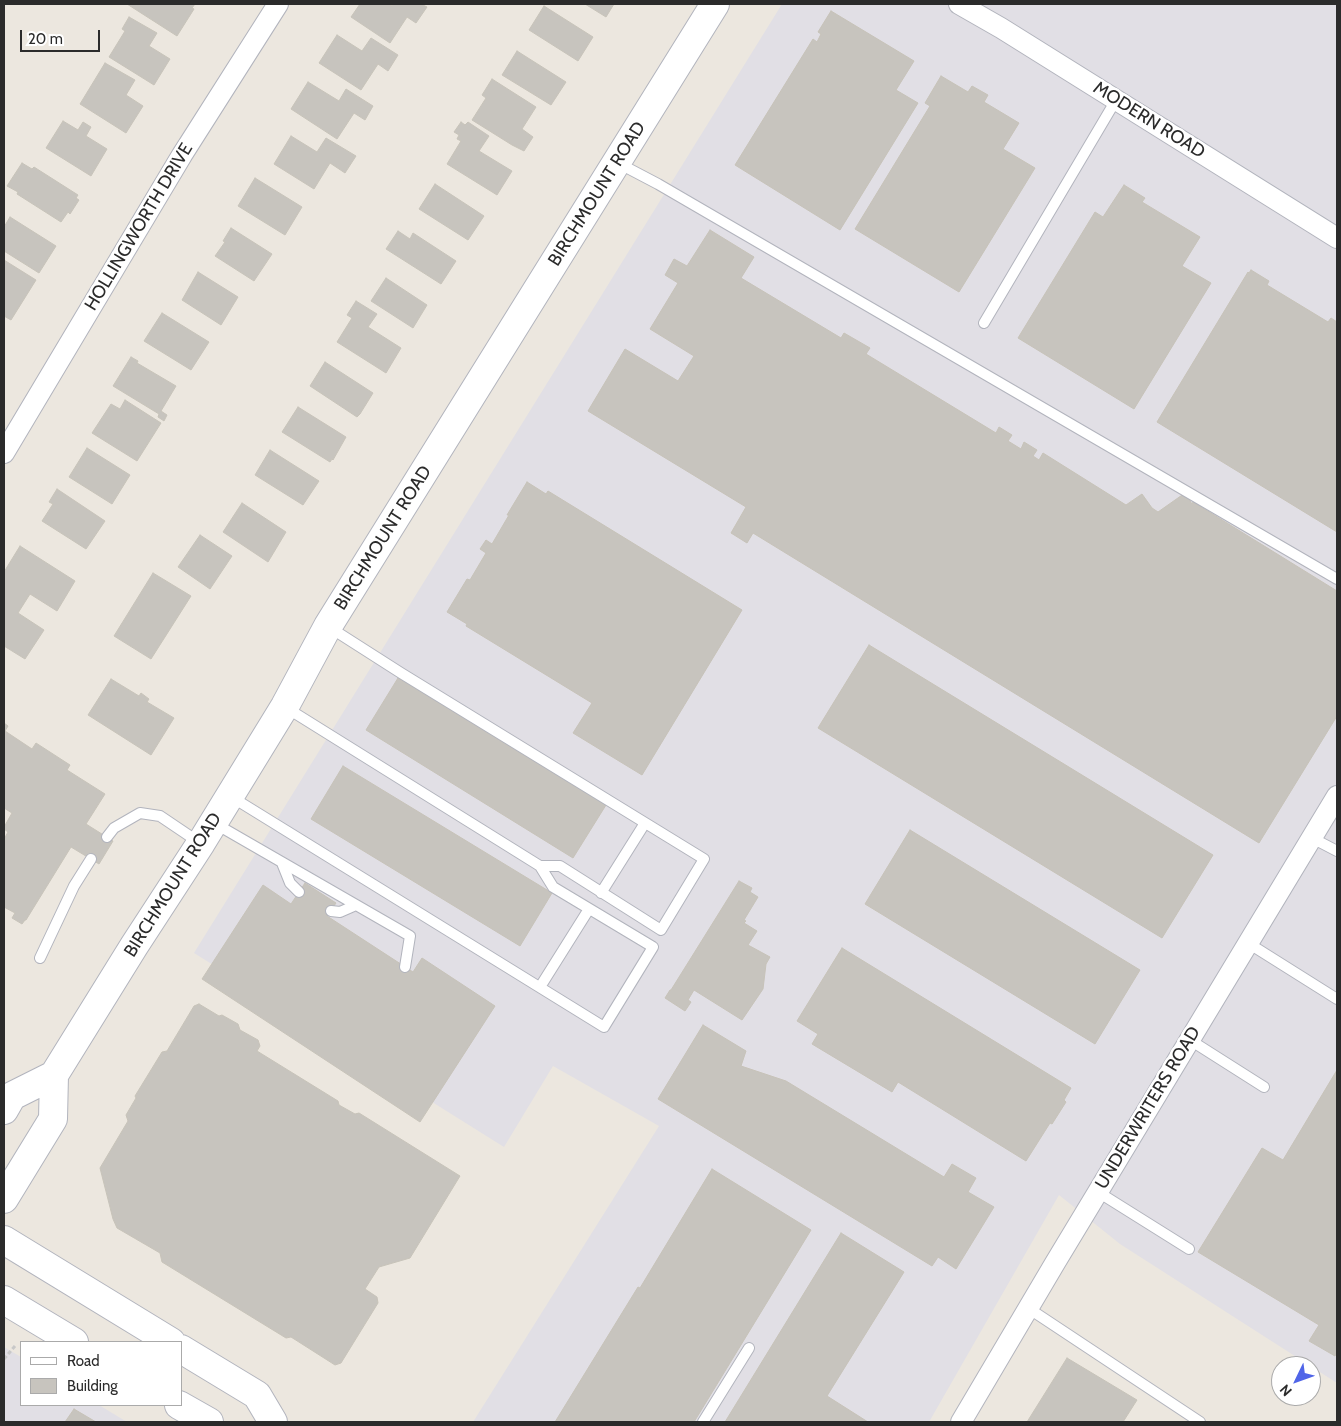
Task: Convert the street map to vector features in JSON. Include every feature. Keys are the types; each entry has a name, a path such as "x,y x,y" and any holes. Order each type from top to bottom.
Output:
{"main road":[{"name":"BIRCHMOUNT ROAD","path":"54,1075 285,706 328,626 716,4"},
{"path":"4,1110 12,1096 54,1075 53,1119 4,1199"},
{"path":"4,1240 168,1341"},
{"path":"4,1300 72,1341"},
{"path":"182,1350 256,1395 272,1422"},
{"path":"181,1406 209,1422"}],"street":[{"name":"HOLLINGWORTH DRIVE","path":"4,453 182,155 278,4"},
{"name":"MODERN ROAD","path":"960,4 1337,238"},
{"name":"UNDERWRITERS ROAD","path":"961,1422 1337,796"}],"lane":[{"path":"984,323 1116,100"},
{"path":"617,162 658,184 1337,579"},
{"path":"328,626 704,859 661,930 560,866 540,866"},
{"path":"229,796 604,1027 653,947 553,887 540,866 285,706"},
{"path":"107,837 114,828 140,812 160,816 282,863 410,936 405,967"},
{"path":"601,892 645,823"},
{"path":"1312,838 1337,851"},
{"path":"40,958 74,886 90,859"},
{"path":"282,863 290,883 299,892"},
{"path":"331,911 340,912 356,905"},
{"path":"540,987 589,908"},
{"path":"1248,943 1337,999"},
{"path":"1190,1040 1264,1087"},
{"path":"1098,1192 1189,1248"},
{"path":"1028,1308 1200,1422"},
{"path":"703,1422 749,1348"}],"path":[{"path":"4,1359 16,1346"}],"shaded area":[{"path":"782,4 1337,4 1337,1383 1321,1373 1321,1356 1295,1356 1120,1244 1059,1195 929,1422 473,1422 659,1126 553,1066 504,1147 194,953"},
{"path":"4,1347 20,1356 20,1406 101,1406 127,1422 4,1422"}],"building":[{"path":"127,4 195,4 192,8 194,9 177,36"},
{"path":"360,4 389,4 392,6 393,4 421,4 427,7 416,23 407,17 390,43 351,17"},
{"path":"585,4 614,4 606,17"},
{"path":"544,6 593,37 578,61 529,30"},
{"path":"831,11 914,61 896,90 918,103 840,230 735,165 813,39 817,42 821,34 818,32"},
{"path":"129,17 157,33 149,46 170,59 154,85 109,57 125,31 122,29"},
{"path":"337,35 362,51 371,38 398,55 388,71 378,64 361,90 319,63"},
{"path":"517,51 566,82 551,105 502,75"},
{"path":"105,63 135,80 126,95 143,106 126,133 80,104"},
{"path":"941,76 968,92 972,86 988,95 984,102 1019,123 1003,149 1035,168 959,292 855,229 930,106 925,103"},
{"path":"492,79 536,107 522,129 533,137 524,151 472,120 486,98 482,95"},
{"path":"308,82 339,101 346,89 373,106 365,120 354,113 337,139 291,109"},
{"path":"63,121 78,130 83,122 91,127 86,136 107,149 91,176 46,148"},
{"path":"461,122 465,125 468,122 489,136 479,151 512,171 497,195 447,164 461,141 457,139 459,135 454,132"},
{"path":"291,136 317,152 326,138 356,156 345,173 330,163 314,189 274,164"},
{"path":"22,163 32,169 34,167 78,195 76,198 79,200 70,214 68,212 61,222 7,186"},
{"path":"255,178 302,207 285,235 238,206"},
{"path":"435,184 484,216 468,240 419,209"},
{"path":"1124,185 1145,198 1142,202 1200,237 1182,266 1211,283 1134,409 1018,338 1095,212 1103,217"},
{"path":"10,217 56,246 39,273 4,251 4,227"},
{"path":"231,228 272,254 254,281 215,256 225,242 223,241"},
{"path":"710,230 754,257 741,278 841,338 844,333 870,348 866,354 996,433 999,427 1012,435 1008,441 1021,449 1024,442 1037,450 1033,456 1039,460 1043,453 1126,505 1142,494 1152,508 1158,512 1185,493 1192,504 1193,502 1337,591 1337,716 1259,843 753,533 747,543 731,533 746,507 588,411 625,349 678,381 694,356 650,329 678,283 665,275 674,259 687,266"},
{"path":"398,231 410,239 413,233 456,261 441,284 386,249"},
{"path":"4,260 36,280 11,320 4,316"},
{"path":"1251,270 1269,281 1267,285 1328,322 1331,318 1337,322 1337,532 1157,422"},
{"path":"198,272 238,297 221,325 182,300"},
{"path":"386,278 427,305 413,328 371,301"},
{"path":"356,301 377,314 368,327 401,348 386,373 337,342 352,318 347,315"},
{"path":"162,313 209,342 191,370 144,341"},
{"path":"131,357 138,361 137,363 176,386 161,411 167,415 164,421 158,417 159,414 113,386"},
{"path":"325,362 373,393 357,417 310,386"},
{"path":"125,400 161,423 137,461 92,433 111,404 120,409"},
{"path":"298,407 346,437 330,462 282,432"},
{"path":"87,448 130,475 112,504 69,477"},
{"path":"270,450 319,481 303,505 255,475"},
{"path":"527,482 546,494 548,491 742,610 642,775 573,733 592,703 466,626 467,624 447,612 467,579 470,580 486,553 480,549 486,540 492,544"},
{"path":"57,489 105,521 86,549 42,521 53,504 49,502"},
{"path":"242,503 286,532 268,562 223,532"},
{"path":"200,535 232,556 210,589 178,567"},
{"path":"20,546 75,581 57,611 30,594 18,613 44,630 25,659 4,646 4,572"},
{"path":"153,573 191,596 151,659 114,636"},
{"path":"869,645 1213,855 1162,938 818,728"},
{"path":"398,678 606,805 573,858 366,730"},
{"path":"111,679 139,696 141,693 149,699 147,702 174,718 151,755 88,715"},
{"path":"4,723 8,726 5,731 32,749 36,743 70,765 67,770 105,794 86,824 113,841 99,864 71,847 22,924 12,918 15,913 4,907 4,839 8,832 4,827 12,813 4,808"},
{"path":"343,766 552,893 520,946 311,819"},
{"path":"910,830 1140,970 1095,1044 865,904"},
{"path":"739,881 752,888 750,892 758,897 744,923 757,931 748,945 770,957 766,964 763,989 742,1020 694,990 688,1000 691,1002 685,1011 665,998"},
{"path":"305,883 336,903 327,916 413,972 422,958 495,1006 420,1122 202,979 263,885 291,904"},
{"path":"842,948 1071,1088 1064,1100 1066,1102 1026,1161 898,1082 892,1092 812,1044 818,1034 797,1021"},
{"path":"199,1004 219,1016 222,1015 238,1024 240,1030 258,1040 260,1046 257,1051 338,1101 339,1105 355,1114 359,1113 460,1176 410,1258 379,1267 365,1289 377,1297 378,1303 341,1363 335,1365 291,1337 286,1338 162,1262 160,1253 117,1228 113,1219 100,1168 128,1121 126,1115 136,1098 135,1096 162,1052 167,1051 194,1006"},
{"path":"703,1025 746,1051 741,1066 786,1081 944,1177 952,1164 976,1178 968,1192 994,1207 956,1269 938,1257 932,1266 658,1099"},
{"path":"1337,1070 1337,1352 1335,1356 1309,1341 1319,1325 1198,1252 1262,1148 1283,1160"},
{"path":"712,1169 811,1230 694,1422 555,1422 638,1287 640,1288"},
{"path":"841,1233 904,1272 827,1396 868,1422 725,1422"},
{"path":"1067,1358 1137,1400 1123,1422 1027,1422"},
{"path":"74,1409 96,1422 65,1422"}]}
